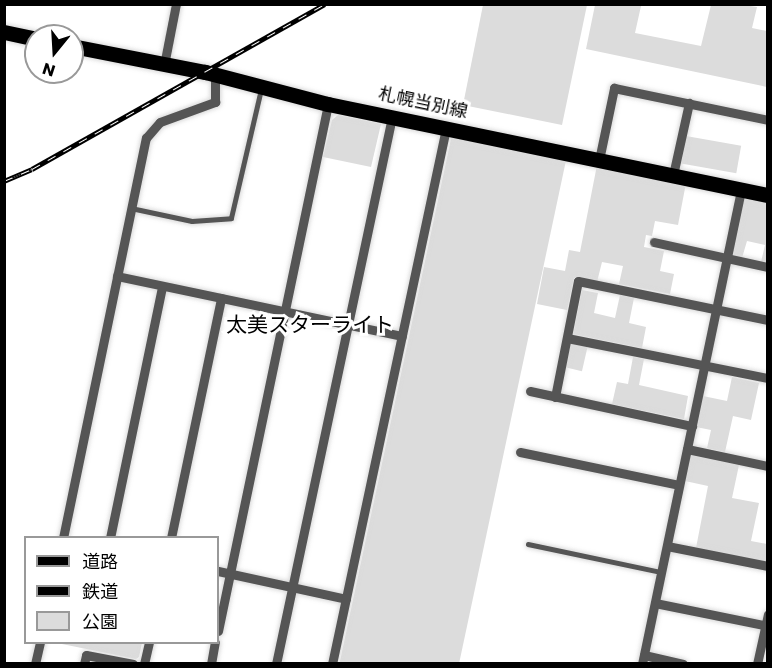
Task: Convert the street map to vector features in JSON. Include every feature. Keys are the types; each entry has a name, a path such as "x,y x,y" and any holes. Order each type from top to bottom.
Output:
{"main road":[{"path":"4,33 24,37"},
{"name":"札幌当別線","path":"84,48 261,86 328,104 768,195"}],"street":[{"path":"164,65 176,4"},
{"path":"63,536 146,138 160,122 215,102 215,76"},
{"path":"599,160 614,87 768,120"},
{"path":"673,175 689,103"},
{"path":"219,626 328,104"},
{"path":"276,663 392,117"},
{"path":"333,663 446,128"},
{"path":"683,663 643,659 741,189"},
{"path":"654,242 768,267"},
{"path":"117,276 402,336"},
{"path":"555,397 578,281 768,320"},
{"path":"110,536 162,286"},
{"path":"171,536 221,298"},
{"path":"567,338 768,378"},
{"path":"530,391 692,426"},
{"path":"687,449 768,466"},
{"path":"520,452 679,485"},
{"path":"667,546 768,566"},
{"path":"219,571 346,598"},
{"path":"655,603 766,626"},
{"path":"757,663 768,614"},
{"path":"36,663 40,644"},
{"path":"144,663 149,644"},
{"path":"211,663 215,644"},
{"path":"84,663 86,655 133,663"}],"lane":[{"path":"131,208 192,220 231,218 261,86"},
{"path":"528,544 661,572"}],"green space":[{"path":"634,4 641,6 635,33 701,46 711,5 757,7 752,28 767,31 767,87 586,49 595,5"},
{"path":"483,5 587,5 562,125 463,105"},
{"path":"338,115 381,124 371,167 323,157 332,120"},
{"path":"452,134 566,158 459,664 339,664"},
{"path":"686,136 741,146 736,173 681,164"},
{"path":"597,165 686,183 678,225 655,221 652,236 646,235 644,247 664,251 660,271 674,274 670,294 619,284 623,266 602,262 597,282 574,278 567,310 537,304 544,267 565,271 569,250 580,252"},
{"path":"743,195 767,201 767,263 761,262 765,245 747,241 742,258 730,255"},
{"path":"582,290 598,293 594,313 615,318 620,295 634,298 629,323 646,327 642,348 573,334"},
{"path":"571,343 588,347 582,371 565,367"},
{"path":"633,357 644,359 639,385 688,396 684,419 612,404 617,382 628,384"},
{"path":"732,377 759,383 751,420 733,416 725,452 707,448 711,430 696,427 703,396 727,401"},
{"path":"690,455 739,465 732,498 759,503 751,541 767,544 766,562 696,548 708,486 685,481"},
{"path":"62,644 142,644 139,657 136,659"}],"railway":[{"path":"4,181 32,169 325,4"}],"district":[{"name":"太美スターライト","path":"310,325"}]}
